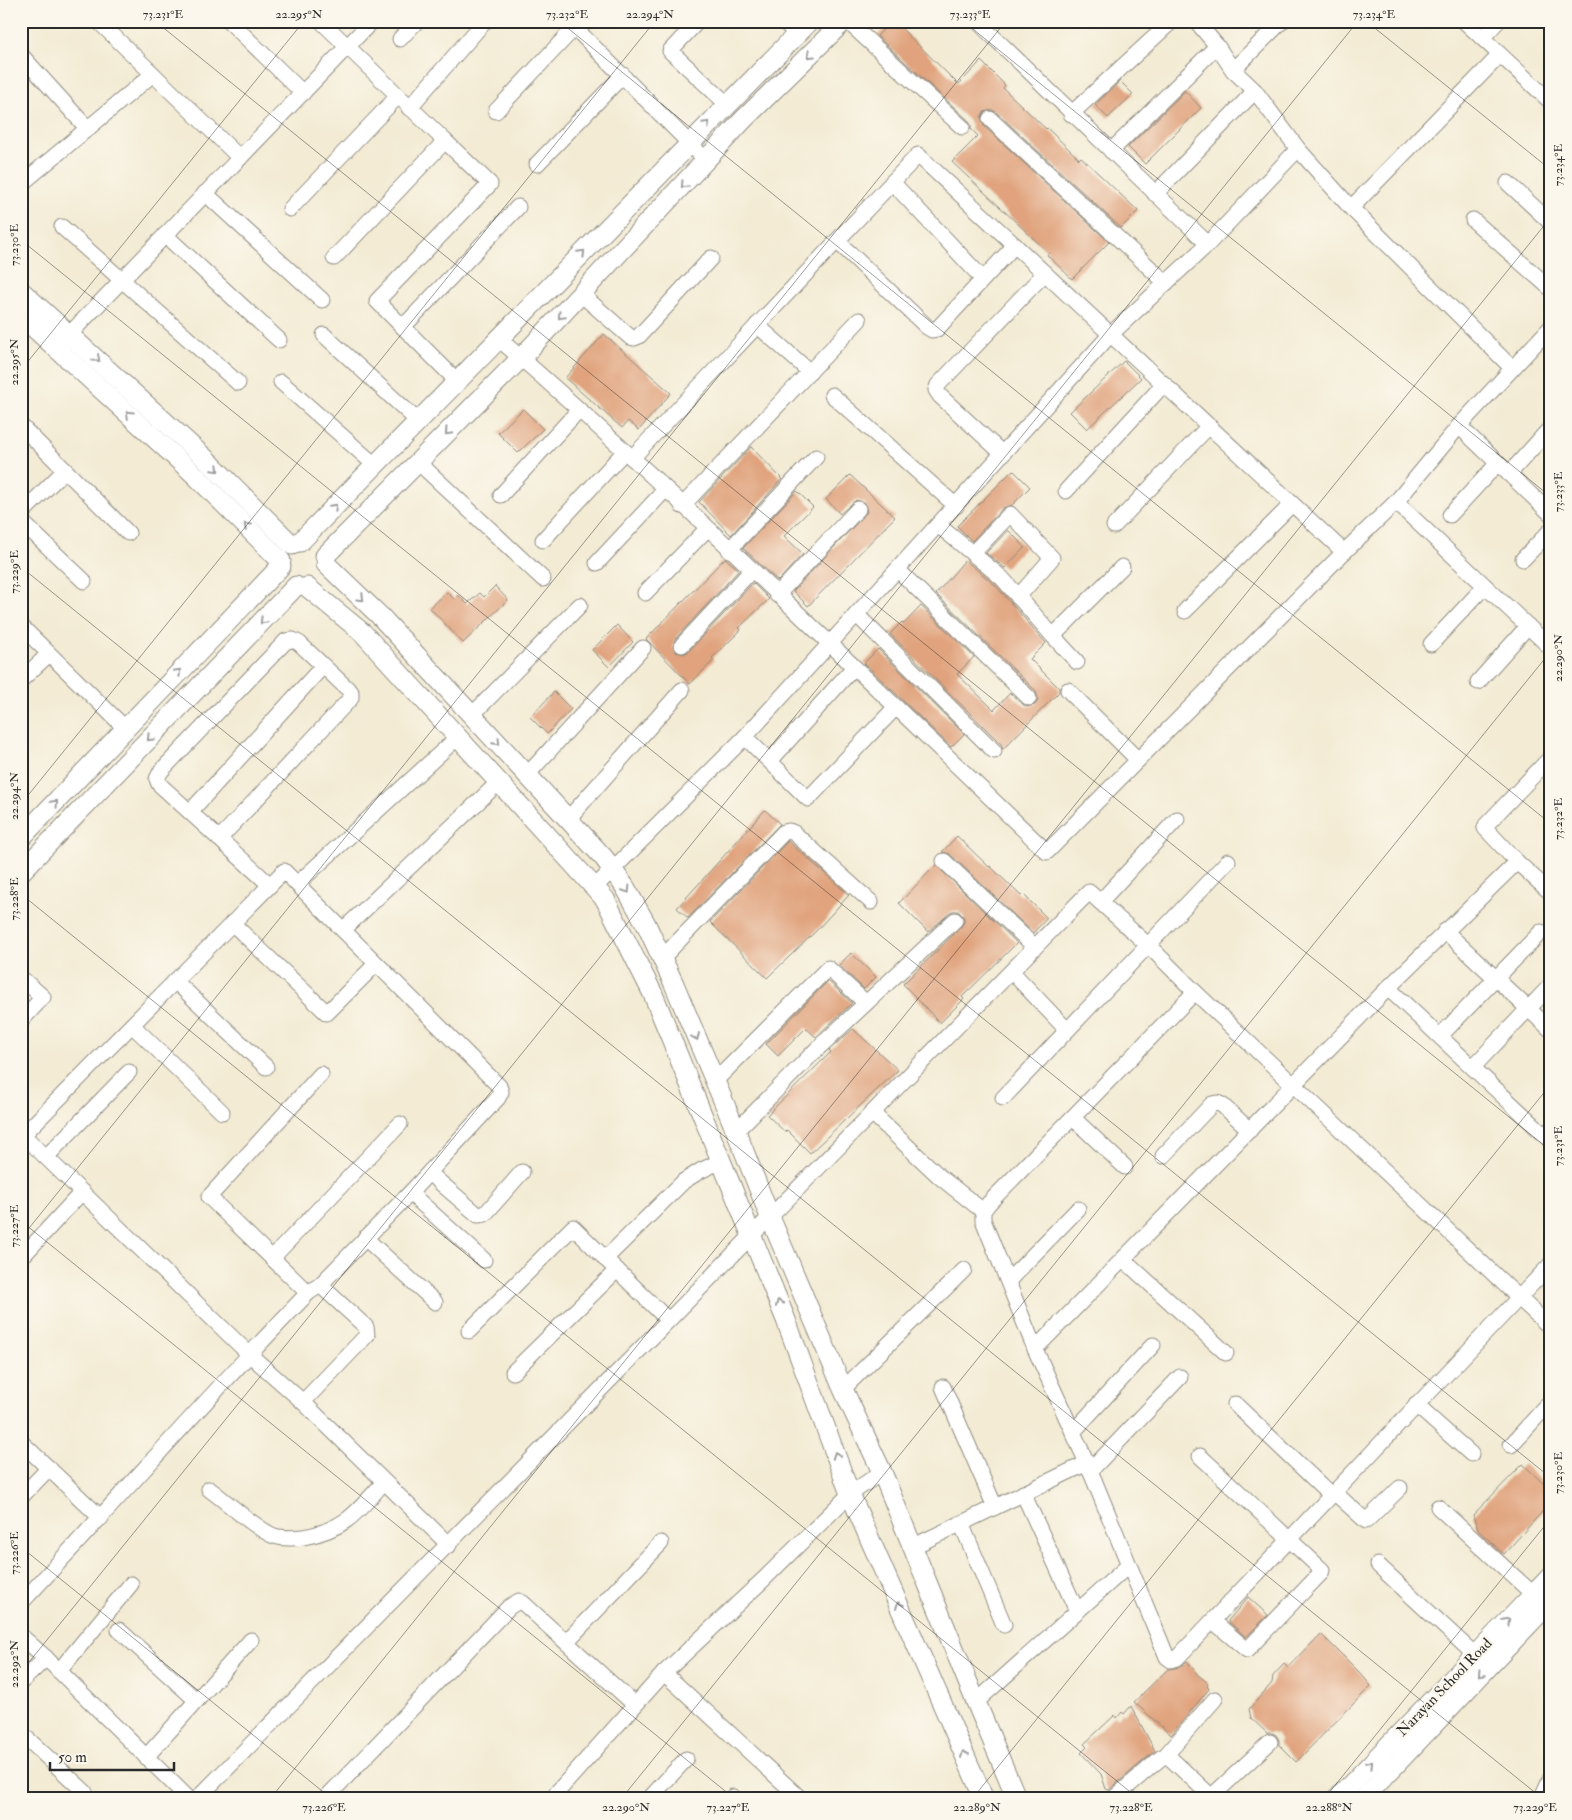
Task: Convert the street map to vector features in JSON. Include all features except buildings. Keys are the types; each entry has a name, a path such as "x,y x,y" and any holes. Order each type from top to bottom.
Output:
{"street":[{"path":"98,21 240,158"},
{"path":"229,21 303,93"},
{"path":"321,21 409,108 490,184 377,301 458,382"},
{"path":"63,341 372,21"},
{"path":"400,39 417,21"},
{"path":"409,108 485,21"},
{"path":"698,21 670,51 727,104"},
{"path":"21,838 281,563 283,554 376,466 803,28 783,21"},
{"path":"21,872 302,586 317,583 322,578 326,560 582,294 744,119 846,21 962,127"},
{"path":"1071,114 1172,21"},
{"path":"1196,21 1217,46 1233,70 1255,91 1298,149 1351,208 1512,368"},
{"path":"1233,70 1282,21"},
{"path":"1464,21 1551,102"},
{"path":"1482,38 1498,21"},
{"path":"496,111 575,24 688,144 707,161"},
{"path":"987,25 1071,114 1208,244"},
{"path":"1111,152 1217,46"},
{"path":"1351,208 1500,54"},
{"path":"21,55 88,129"},
{"path":"21,174 26,180 154,74"},
{"path":"537,164 623,75"},
{"path":"1155,194 1255,91"},
{"path":"290,208 398,97"},
{"path":"990,119 1166,283"},
{"path":"334,258 444,141"},
{"path":"595,887 745,737 1111,334 1208,244 1298,149"},
{"path":"543,540 757,325 918,155 1344,552"},
{"path":"892,182 983,279"},
{"path":"1508,183 1551,223"},
{"path":"205,193 322,300"},
{"path":"403,327 518,207"},
{"path":"1472,220 1551,290"},
{"path":"62,227 123,279 238,383"},
{"path":"165,235 279,340"},
{"path":"837,241 927,328 932,330 937,329 1015,245"},
{"path":"582,294 634,338 639,336 711,258"},
{"path":"1003,454 940,396 936,390 938,385 1045,273"},
{"path":"21,291 63,341 281,563 286,578 302,586 363,633 605,900 653,994 786,1320 850,1494 984,1799"},
{"path":"21,316 63,341 208,461 296,543 315,545 326,560 568,818 612,868 630,894 662,958 715,1081 770,1217 843,1388 882,1472 1017,1799"},
{"path":"682,506 859,320"},
{"path":"757,325 810,372"},
{"path":"499,339 628,455 777,594 1048,852 1344,552 1396,502 1459,426 1551,327"},
{"path":"324,335 418,422"},
{"path":"281,382 376,466"},
{"path":"1066,491 1164,384"},
{"path":"832,394 956,506"},
{"path":"501,495 578,411"},
{"path":"21,426 128,533"},
{"path":"1114,526 1209,426"},
{"path":"1459,426 1551,514"},
{"path":"1450,515 1551,427"},
{"path":"729,550 816,457"},
{"path":"419,463 543,579"},
{"path":"21,514 65,470"},
{"path":"597,562 665,490"},
{"path":"1396,502 1551,648"},
{"path":"1185,611 1292,504"},
{"path":"777,594 858,509"},
{"path":"972,553 1010,514 1052,558 1018,597"},
{"path":"21,521 84,581"},
{"path":"938,525 1002,578 1077,662"},
{"path":"645,593 707,529"},
{"path":"1523,559 1551,530"},
{"path":"1053,636 1122,567"},
{"path":"682,645 751,570"},
{"path":"898,570 1029,698"},
{"path":"1431,644 1485,586"},
{"path":"472,715 580,605"},
{"path":"857,615 994,751"},
{"path":"21,626 125,728"},
{"path":"1478,682 1528,626"},
{"path":"219,839 351,698 351,692 299,643 293,640 286,641 161,771 157,780 159,784 219,839 270,885"},
{"path":"527,775 643,648"},
{"path":"21,680 49,654"},
{"path":"190,812 323,666"},
{"path":"770,761 854,668"},
{"path":"568,818 682,690"},
{"path":"1068,690 1138,760"},
{"path":"745,737 808,799 896,707"},
{"path":"297,884 458,737"},
{"path":"1549,762 1485,828 1517,862 1551,893"},
{"path":"343,930 499,782"},
{"path":"1100,902 1177,819"},
{"path":"662,958 784,832 794,833 871,902"},
{"path":"944,861 1035,947"},
{"path":"1003,1098 1228,861"},
{"path":"1035,1349 1388,988 1517,862"},
{"path":"21,1602 101,1518 249,1354 410,1193 498,1098 501,1092 499,1086 284,871 132,1024 24,1141 46,1157 249,1354 303,1402 449,1545"},
{"path":"196,1799 449,1545 750,1235 770,1217 1090,892 1551,1328"},
{"path":"736,1131 816,1050 955,920"},
{"path":"232,923 327,1013 376,964"},
{"path":"1446,931 1551,1030"},
{"path":"1440,1036 1541,932"},
{"path":"715,1081 828,968 866,1003"},
{"path":"1012,972 1067,1030"},
{"path":"21,978 43,997 21,1020"},
{"path":"175,980 266,1067"},
{"path":"1473,1067 1551,984"},
{"path":"1388,988 1550,1139"},
{"path":"1196,992 983,1211 983,1220 1035,1349 1073,1432 1167,1657 1171,1660 1177,1658 1551,1264"},
{"path":"132,1024 222,1112"},
{"path":"46,1157 129,1072"},
{"path":"303,1402 367,1335 368,1331 366,1327 272,1258 209,1197 321,1074"},
{"path":"1162,1156 1212,1104 1222,1105 1250,1130"},
{"path":"872,1113 940,1178 983,1211"},
{"path":"1072,1118 1125,1167"},
{"path":"272,1258 400,1124"},
{"path":"606,1260 684,1181 721,1161"},
{"path":"429,1173 478,1215 481,1215 485,1214 522,1172"},
{"path":"21,1258 82,1192"},
{"path":"410,1193 484,1260"},
{"path":"1008,1281 1078,1209"},
{"path":"469,1331 573,1227 668,1320"},
{"path":"365,1238 434,1302"},
{"path":"1123,1259 1226,1353"},
{"path":"513,1372 617,1270"},
{"path":"843,1388 964,1270"},
{"path":"1073,1432 1153,1345"},
{"path":"912,1547 1023,1493 1088,1467 1180,1377"},
{"path":"943,1387 995,1506"},
{"path":"1511,1445 1551,1401"},
{"path":"1235,1404 1332,1493 1366,1521 1400,1488"},
{"path":"1416,1405 1471,1454"},
{"path":"21,1442 101,1518"},
{"path":"1200,1456 1321,1568 1321,1573 1247,1650 1213,1621"},
{"path":"21,1498 49,1468"},
{"path":"551,1799 664,1673 764,1579 850,1494 882,1472"},
{"path":"209,1488 264,1531 283,1538 294,1538 328,1531 344,1523 354,1515 384,1482"},
{"path":"1023,1493 1077,1611"},
{"path":"1363,1799 1546,1600 1438,1507"},
{"path":"961,1523 1004,1625"},
{"path":"566,1642 661,1542"},
{"path":"976,1702 1128,1565"},
{"path":"1378,1565 1475,1655"},
{"name":"Narayan School Road","path":"1337,1799 1475,1655 1546,1600 1551,1576"},
{"path":"59,1671 131,1584"},
{"path":"326,1799 519,1601 635,1705"},
{"path":"119,1630 196,1700"},
{"path":"21,1636 46,1658 189,1799"},
{"path":"146,1756 251,1640"},
{"path":"21,1682 46,1658"},
{"path":"664,1673 801,1799"},
{"path":"1113,1799 1165,1756 1215,1700"},
{"path":"21,1733 85,1792"},
{"path":"1165,1756 1169,1757 1213,1798 1270,1742"},
{"path":"649,1799 686,1759"},
{"path":"1541,1799 1551,1777"}]}
